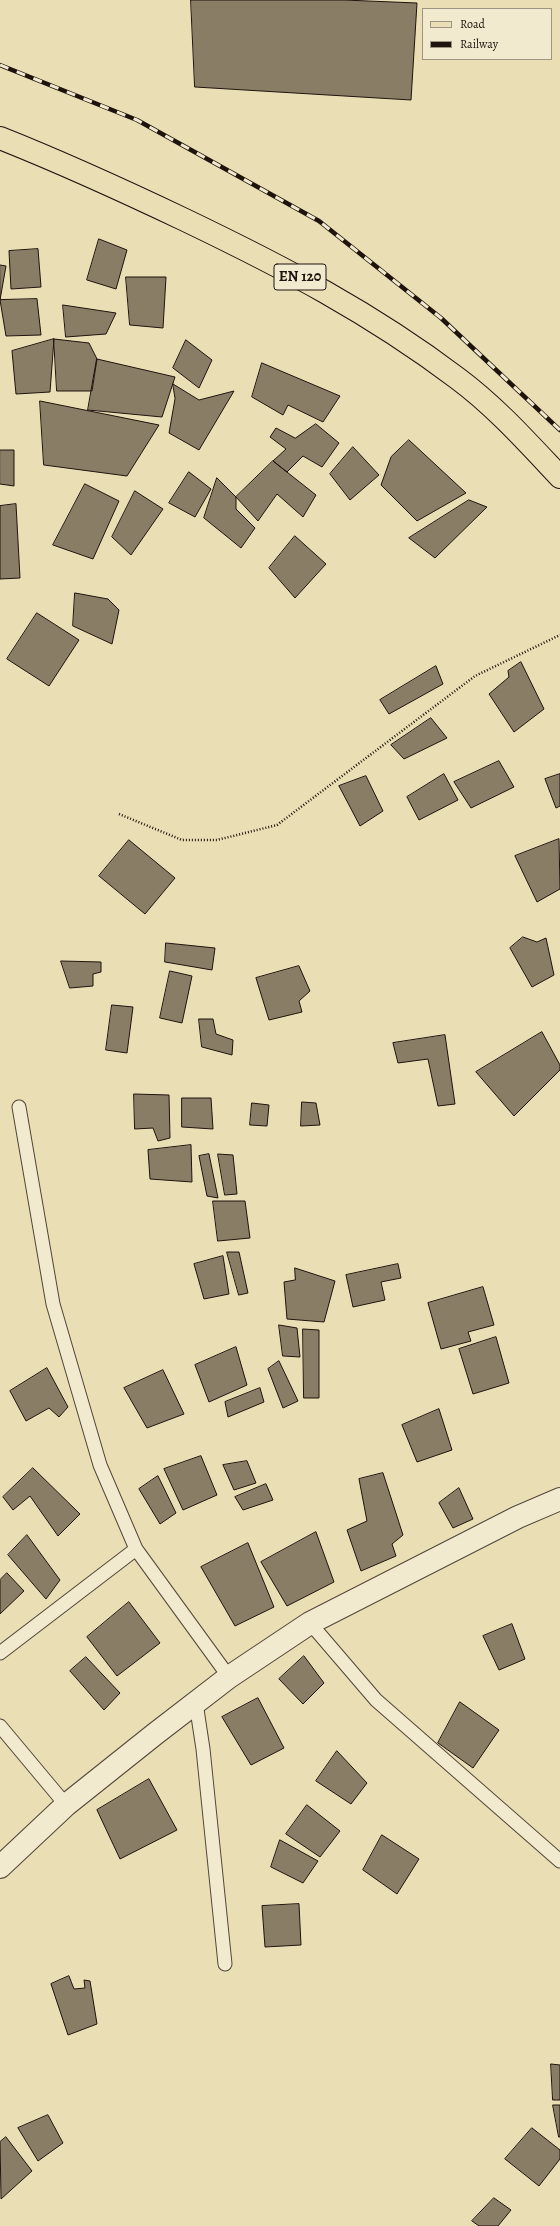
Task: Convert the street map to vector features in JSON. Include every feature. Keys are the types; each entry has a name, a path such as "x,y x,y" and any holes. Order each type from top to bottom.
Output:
{"main road":[{"name":"EN 120","path":"0,138 77,169 261,257 359,311 458,379 522,436 560,477"}],"street":[{"path":"0,1867 66,1805 229,1677 310,1624 518,1517 560,1498"}],"lane":[{"path":"19,1107 53,1304 100,1465 136,1549 229,1677"},
{"path":"0,1653 136,1549"},
{"path":"310,1624 376,1700 560,1861"},
{"path":"196,1703 204,1757 225,1964"},
{"path":"0,1726 66,1805"}],"path":[{"path":"119,814 182,840 217,840 277,825 475,676 560,635"}],"building":[{"path":"191,0 344,0 417,3 411,100 195,87"},
{"path":"99,239 127,250 116,289 87,280"},
{"path":"38,249 41,287 11,289 9,251"},
{"path":"0,265 6,266 0,300"},
{"path":"126,277 166,277 163,328 130,325"},
{"path":"37,299 41,335 6,336 0,300"},
{"path":"63,305 116,313 106,334 66,337"},
{"path":"54,339 50,392 16,394 12,351"},
{"path":"54,339 89,343 97,359 92,391 57,391"},
{"path":"186,340 212,360 199,388 173,368"},
{"path":"97,359 175,377 162,417 88,410"},
{"path":"262,363 340,396 323,422 288,405 283,415 252,397"},
{"path":"173,384 199,400 234,391 199,450 169,433 175,399"},
{"path":"40,401 159,425 127,476 44,465"},
{"path":"316,424 339,443 322,467 303,456 287,472 273,461 286,449 270,437 276,428 295,438"},
{"path":"409,440 466,493 417,521 381,485 391,457"},
{"path":"353,447 379,475 350,500 330,474"},
{"path":"0,450 14,450 14,486 0,484"},
{"path":"273,461 316,495 303,517 277,494 258,521 236,497"},
{"path":"189,472 211,489 195,517 169,503"},
{"path":"217,478 236,497 236,509 255,528 241,548 204,518"},
{"path":"85,484 119,501 93,559 53,545"},
{"path":"135,491 163,509 131,555 112,537"},
{"path":"469,500 487,507 435,558 409,538"},
{"path":"16,504 20,578 0,579 0,506"},
{"path":"295,536 326,564 295,598 269,568"},
{"path":"75,593 108,599 119,610 112,644 73,626"},
{"path":"37,613 79,640 49,686 7,659"},
{"path":"521,662 544,709 514,732 489,694 509,677 508,671"},
{"path":"436,666 443,684 389,714 380,700"},
{"path":"431,718 447,738 404,759 391,745"},
{"path":"499,761 514,787 471,808 454,782"},
{"path":"444,774 458,800 419,820 407,797"},
{"path":"560,774 560,806 556,808 545,779"},
{"path":"366,776 383,811 360,826 339,786"},
{"path":"559,839 560,889 537,902 515,856"},
{"path":"129,840 175,878 145,914 99,876"},
{"path":"523,937 537,942 546,938 554,975 532,987 510,948"},
{"path":"166,943 215,948 212,970 165,962"},
{"path":"61,961 101,962 101,972 93,974 93,986 70,988"},
{"path":"299,966 310,991 299,1001 302,1012 269,1020 256,978"},
{"path":"170,971 192,976 182,1023 160,1018"},
{"path":"112,1005 133,1007 127,1053 106,1050"},
{"path":"199,1019 213,1019 216,1034 233,1040 232,1055 202,1047"},
{"path":"542,1032 560,1065 560,1070 514,1116 476,1072"},
{"path":"445,1035 455,1104 438,1106 428,1059 398,1063 393,1043"},
{"path":"134,1094 169,1095 170,1138 158,1141 153,1128 135,1129"},
{"path":"182,1098 211,1098 213,1129 182,1127"},
{"path":"302,1102 316,1103 320,1125 301,1126"},
{"path":"252,1103 269,1105 267,1126 250,1125"},
{"path":"191,1145 192,1182 150,1179 148,1150"},
{"path":"209,1154 218,1198 207,1196 199,1156"},
{"path":"218,1154 233,1155 237,1194 225,1195"},
{"path":"213,1201 245,1201 250,1238 218,1241"},
{"path":"227,1252 239,1252 248,1293 239,1295"},
{"path":"223,1256 229,1294 204,1299 194,1264"},
{"path":"398,1264 401,1278 381,1282 385,1300 353,1307 346,1275"},
{"path":"295,1268 335,1281 324,1322 287,1319 284,1282 295,1280"},
{"path":"483,1287 494,1325 468,1332 471,1341 441,1349 428,1303"},
{"path":"279,1325 297,1328 300,1357 283,1356"},
{"path":"303,1329 319,1330 319,1398 304,1398"},
{"path":"496,1337 509,1383 473,1394 459,1349"},
{"path":"236,1347 247,1385 209,1402 195,1365"},
{"path":"279,1361 298,1401 283,1408 268,1369"},
{"path":"47,1368 68,1407 59,1417 49,1408 26,1421 10,1391"},
{"path":"163,1370 184,1414 147,1428 124,1388"},
{"path":"260,1388 264,1402 228,1417 225,1402"},
{"path":"439,1409 452,1450 417,1462 402,1425"},
{"path":"201,1456 217,1495 183,1510 164,1469"},
{"path":"247,1461 256,1483 234,1490 223,1465"},
{"path":"33,1468 80,1514 58,1536 30,1496 13,1510 3,1497"},
{"path":"383,1473 403,1535 392,1544 396,1556 361,1571 347,1530 367,1521 359,1479"},
{"path":"158,1476 176,1513 160,1524 139,1489"},
{"path":"266,1484 273,1500 243,1510 235,1497"},
{"path":"459,1488 473,1519 453,1528 439,1503"},
{"path":"316,1532 334,1582 287,1606 261,1562"},
{"path":"27,1535 60,1580 46,1599 8,1555"},
{"path":"248,1543 274,1607 235,1626 201,1567"},
{"path":"7,1573 24,1591 0,1614 0,1580"},
{"path":"129,1602 160,1643 117,1676 87,1637"},
{"path":"512,1624 525,1659 499,1670 483,1636"},
{"path":"304,1656 324,1683 303,1704 279,1679"},
{"path":"86,1657 120,1693 104,1710 70,1671"},
{"path":"258,1698 284,1748 251,1765 222,1717"},
{"path":"460,1702 499,1730 473,1768 438,1743"},
{"path":"337,1751 367,1783 351,1804 316,1781"},
{"path":"149,1779 177,1830 120,1859 97,1810"},
{"path":"307,1805 340,1831 320,1857 286,1834"},
{"path":"382,1835 419,1859 397,1894 363,1870"},
{"path":"280,1840 318,1861 303,1883 271,1867"},
{"path":"299,1904 301,1945 265,1947 262,1906"},
{"path":"69,1976 74,1989 85,1988 84,1980 90,1981 97,2024 68,2035 51,1984"},
{"path":"551,2064 560,2065 560,2100 553,2100"},
{"path":"553,2105 560,2105 560,2137 559,2137"},
{"path":"48,2115 63,2143 38,2161 18,2128"},
{"path":"532,2128 560,2150 560,2159 539,2186 505,2159"},
{"path":"6,2137 32,2171 1,2199 0,2142"},
{"path":"494,2198 511,2210 498,2226 479,2226 472,2221"}],"railway":[{"path":"0,65 137,120 319,221 441,318 560,430"}]}
